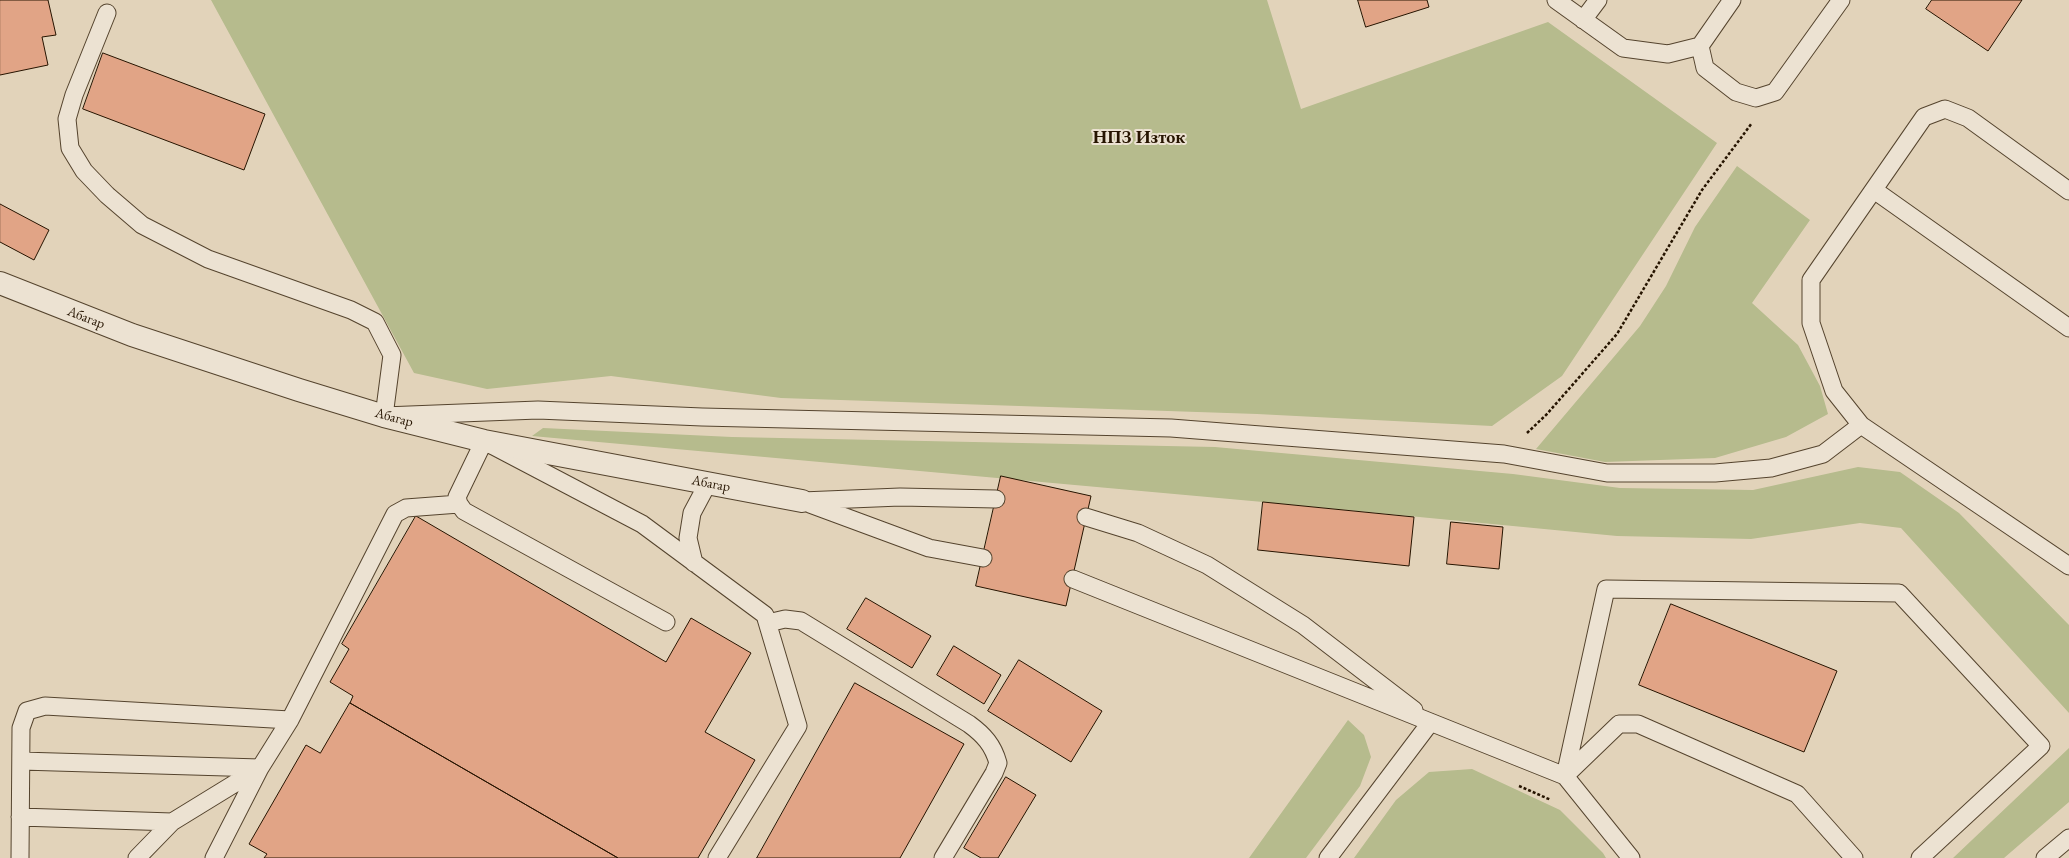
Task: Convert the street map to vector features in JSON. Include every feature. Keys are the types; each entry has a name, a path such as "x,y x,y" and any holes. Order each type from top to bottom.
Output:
{"street":[{"name":"Абагар","path":"0,284 132,335 299,390 384,416 484,441 802,501"}],"lane":[{"path":"1556,0 1623,48 1668,54 1700,46 1732,0"},
{"path":"1583,20 1598,0"},
{"path":"1700,46 1705,68 1736,92 1756,98 1775,92 1841,0"},
{"path":"107,13 74,95 67,119 70,148 84,171 107,196 142,225 201,256 350,310 375,322 392,355 384,416 538,410 702,417 1171,428 1504,454 1607,473 1715,473 1771,468 1823,454 1861,425"},
{"path":"2069,191 1968,118 1945,109 1924,117 1811,280 1811,323 1834,391 1861,425 2069,566"},
{"path":"1874,190 2069,328"},
{"path":"666,622 464,511 459,504 457,497 484,441 642,524 765,615 798,726 717,858"},
{"path":"694,563 688,538 692,513 708,483"},
{"path":"802,501 900,497 996,499"},
{"path":"802,501 929,548 983,558"},
{"path":"214,858 260,768 290,720 396,514 406,508 459,504"},
{"path":"1086,517 1138,533 1207,565 1303,625 1430,723"},
{"path":"1073,579 1565,776 1631,858"},
{"path":"1565,776 1606,589 1899,593 2041,746 1920,858"},
{"path":"768,623 785,619 801,621 970,724 983,734 990,743 998,763 994,773 943,858"},
{"path":"20,858 21,728 27,711 45,706 290,720"},
{"path":"1328,858 1430,723"},
{"path":"1565,776 1618,724 1638,724 1797,794 1854,858"},
{"path":"21,761 260,768"},
{"path":"137,858 172,822 260,768"},
{"path":"20,817 172,822"},
{"path":"2045,858 2069,838"}],"path":[{"path":"1504,454 1547,414 1616,334 1702,190 1775,92"},
{"path":"1515,785 1557,804"}],"green space":[{"path":"211,0 1267,0 1301,109 1548,22 1717,143 1562,376 1492,426 1257,414 781,398 611,376 487,389 414,373"},
{"path":"1737,166 1810,220 1752,303 1798,345 1820,386 1828,414 1786,437 1715,458 1605,462 1536,449 1640,326 1666,286 1695,227"},
{"path":"543,428 732,437 1215,447 1513,474 1620,488 1753,490 1858,467 1900,472 1959,513 2069,625 2069,713 1901,528 1860,523 1751,539 1617,536 1263,502 532,436"},
{"path":"1348,720 1364,735 1371,757 1360,786 1306,858 1249,858"},
{"path":"2069,748 2069,802 2004,858 1953,858"},
{"path":"1472,769 1560,810 1603,853 1606,858 1354,858 1396,800 1429,772"}],"building":[{"path":"0,0 48,0 56,35 42,37 48,65 0,75"},
{"path":"1358,0 1427,0 1429,7 1366,27"},
{"path":"1932,0 2022,0 1988,51 1926,9"},
{"path":"103,53 265,114 244,170 83,109"},
{"path":"0,204 49,230 34,260 0,242"},
{"path":"1001,476 1091,496 1066,606 976,586"},
{"path":"1263,502 1414,517 1409,566 1258,550"},
{"path":"416,516 666,662 691,618 751,653 705,732 755,760 698,858 618,858 350,703 353,696 330,682 349,649 342,644"},
{"path":"1451,522 1503,527 1499,569 1447,564"},
{"path":"866,598 931,636 912,668 847,629"},
{"path":"1671,604 1837,671 1804,752 1639,685"},
{"path":"954,646 1001,675 984,704 937,675"},
{"path":"1019,660 1102,711 1071,762 988,711"},
{"path":"855,683 964,744 900,858 757,858"},
{"path":"350,703 618,858 264,858 267,854 249,844 306,745 320,753"},
{"path":"1006,777 1036,795 998,858 981,858 964,848"}],"district":[{"name":"НПЗ Изток","path":"1139,138"}]}
